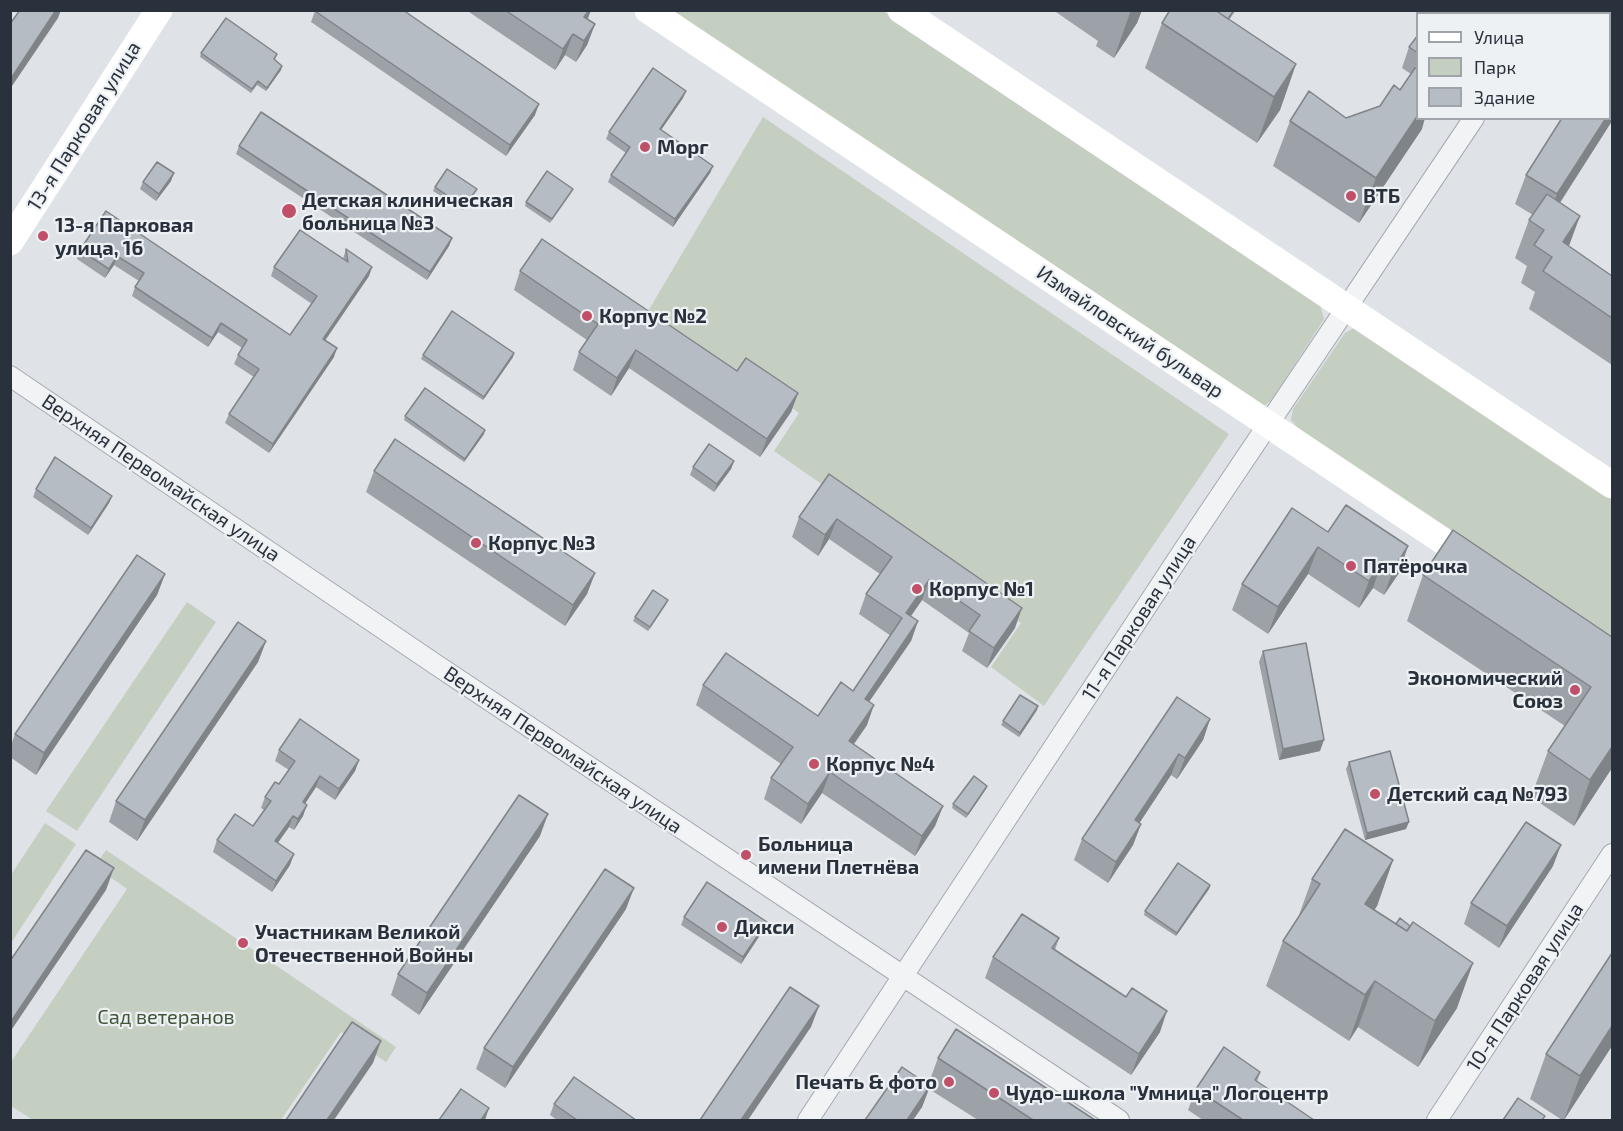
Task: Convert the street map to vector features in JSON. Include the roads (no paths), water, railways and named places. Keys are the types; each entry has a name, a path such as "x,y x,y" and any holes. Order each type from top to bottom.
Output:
{"street":[{"name":"13-я Парковая улица","path":"10,242 159,10"},
{"name":"Измайловский бульвар","path":"648,10 1494,575"},
{"path":"901,10 1612,485"},
{"name":"11-я Парковая улица","path":"808,1120 1268,424 1473,120"},
{"name":"Верхняя Первомайская улица","path":"10,376 464,684 1119,1120"},
{"name":"10-я Парковая улица","path":"1437,1120 1612,854"}],"place":[{"name":"Морг","path":"645,147"},
{"name":"ВТБ","path":"1351,196"},
{"name":"Детская клиническая больница №3","path":"289,211"},
{"name":"13-я Парковая улица, 16","path":"43,236"},
{"name":"Корпус №2","path":"587,316"},
{"name":"Корпус №3","path":"476,543"},
{"name":"Пятёрочка","path":"1351,566"},
{"name":"Корпус №1","path":"917,589"},
{"name":"Экономический Союз","path":"1575,690"},
{"name":"Корпус №4","path":"814,764"},
{"name":"Детский сад №793","path":"1375,794"},
{"name":"Больница имени Плетнёва","path":"746,855"},
{"name":"Дикси","path":"722,927"},
{"name":"Участникам Великой Отечественной Войны","path":"243,943"},
{"name":"Печать & фото","path":"949,1082"},
{"name":"Чудо-школа \"Умница\" Логоцентр","path":"994,1093"}],"park label":[{"name":"Сад ветеранов","path":"166,1017"}]}
